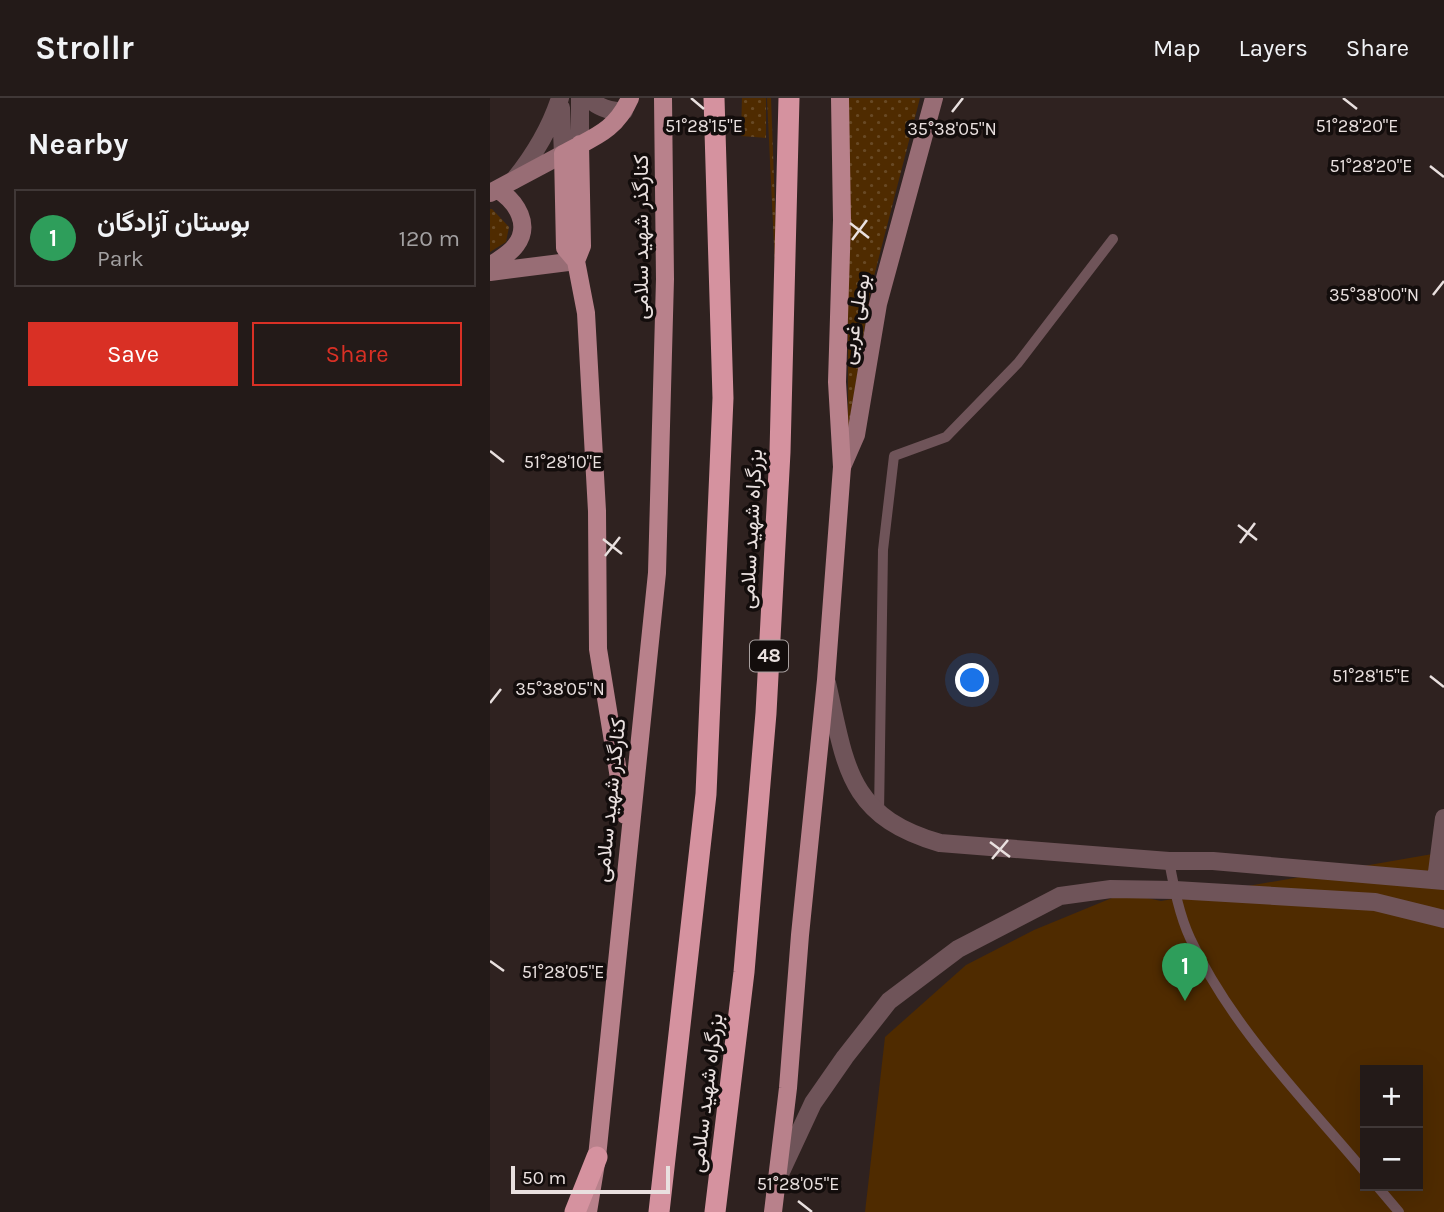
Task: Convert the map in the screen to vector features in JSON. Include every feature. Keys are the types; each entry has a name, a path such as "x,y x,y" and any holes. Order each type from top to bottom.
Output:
{"highway":[{"name":"بزرگراه شهید سلامی","path":"659,1212 706,781 723,398 715,98"},
{"name":"بزرگراه شهید سلامی","path":"715,1212 744,972 766,713 780,452 789,98"},
{"path":"575,1212 597,1157"}],"main road":[{"name":"کنارگذر شهید سلامی","path":"588,1212 597,1157 657,573 665,279 663,98"},
{"path":"773,1212 788,1088 800,935 826,680 842,467 837,382 842,220 840,98"},
{"name":"بوعلی غربی","path":"842,467 856,435 878,304 934,98"},
{"path":"490,266 515,247 523,232 514,203 500,188 604,133 627,104"},
{"path":"576,261 582,246 580,144"},
{"path":"563,154 565,248 576,261 586,313 597,511 598,649 629,839"},
{"path":"490,272 576,261"}],"street":[{"path":"560,98 563,154"},
{"path":"500,188 529,161 551,125 560,98"},
{"path":"579,98 580,144"},
{"path":"588,98 600,107 614,112 627,104"},
{"path":"826,680 848,771 861,796 879,814 918,837 940,843 1169,861 1213,861 1440,880 1444,818"},
{"path":"777,1179 813,1103 889,1001 958,949 1060,897 1111,889 1175,890 1375,902 1444,919"}],"lane":[{"path":"879,814 883,550 894,456 946,437 1018,363 1113,239"},
{"path":"1169,861 1189,935 1210,977 1256,1043 1360,1166"},
{"path":"1381,1191 1399,1212"}],"shaded area":[{"path":"742,98 766,98 766,138 741,136"},
{"path":"767,98 771,98 785,477"},
{"path":"848,98 920,98 871,288 848,431"},
{"path":"490,209 509,227 506,242 490,252"},
{"path":"1444,852 1444,1212 865,1212 885,1037 966,965 1034,930 1124,893 1161,901"}],"place":[{"name":"بوستان آزادگان","path":"1185,1001"}]}
